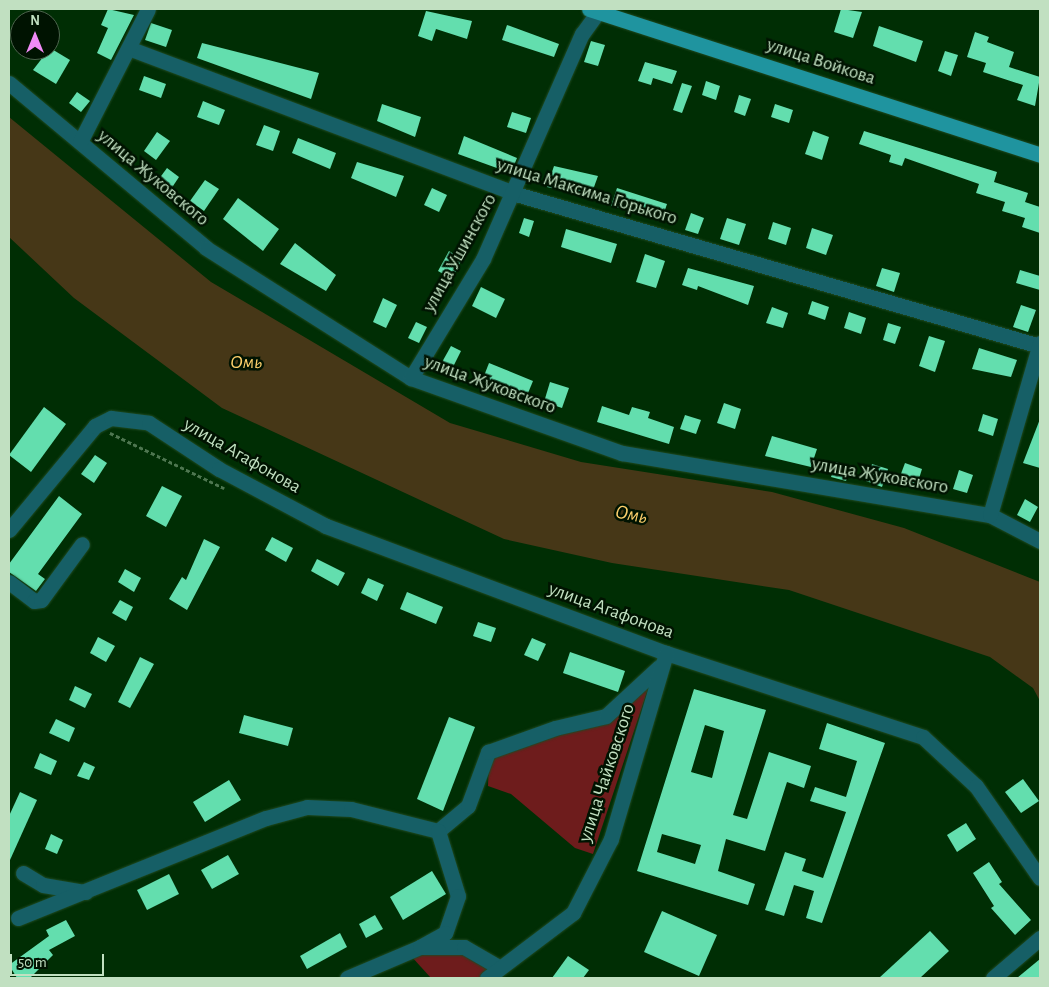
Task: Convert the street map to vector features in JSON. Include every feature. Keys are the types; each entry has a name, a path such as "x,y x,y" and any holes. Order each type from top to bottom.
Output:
{"main road":[{"name":"улица Войкова","path":"596,10 1040,155"}],"street":[{"path":"80,142 131,49 148,9"},
{"name":"улица Ушинского","path":"411,378 483,260 516,194 582,34 596,10"},
{"name":"улица Максима Горького","path":"131,49 516,194 1040,345"},
{"name":"улица Жуковского","path":"9,82 206,248 411,378 622,453 990,515 1040,541"},
{"path":"990,515 1040,345"},
{"name":"улица Агафонова","path":"9,530 83,436 111,418 131,417 149,423 219,469 326,526 665,657 923,737 976,786 1040,878"},
{"path":"9,582 34,601 41,600 82,544"},
{"path":"438,831 468,806 488,752 613,713 665,657"},
{"name":"улица Чайковского","path":"487,978 498,966 573,913 610,839 665,657"},
{"path":"18,918 266,818 307,807 351,809 438,831"},
{"path":"438,831 458,896 454,932 464,946 498,966"},
{"path":"23,873 43,886 85,892"},
{"path":"347,978 445,933 458,896"},
{"path":"993,978 1040,938"},
{"path":"420,946 464,946"}],"shaded area":[{"path":"651,680 593,854 575,848 511,794 488,786 489,756 610,718"},
{"path":"463,949 496,967 484,978 431,978 411,956"}],"water":[{"name":"Омь","path":"9,117 211,282 450,423 581,462 772,492 904,528 1040,582 1040,701 1033,688 990,657 789,590 612,563 504,539 222,408 74,298 9,237"}],"building":[{"path":"108,9 134,15 111,60 97,53 108,28 101,25"},
{"path":"841,9 862,12 853,38 834,32"},
{"path":"426,11 472,21 467,39 436,29 432,41 418,36"},
{"path":"151,23 172,30 166,47 145,40"},
{"path":"507,25 559,44 554,57 502,40"},
{"path":"879,26 923,41 916,62 873,46"},
{"path":"975,32 989,37 987,42 1014,52 1009,67 1040,77 1035,106 1017,100 1023,85 983,72 986,63 967,57"},
{"path":"591,41 605,45 598,66 584,62"},
{"path":"202,43 319,73 311,99 197,58"},
{"path":"945,51 958,55 951,76 938,71"},
{"path":"60,54 70,60 56,84 33,70 41,60 60,60"},
{"path":"645,62 677,71 672,84 653,78 651,85 638,81"},
{"path":"144,76 166,84 161,98 139,90"},
{"path":"706,81 720,86 716,100 702,95"},
{"path":"682,83 692,86 682,113 673,110"},
{"path":"77,92 90,101 81,112 69,103"},
{"path":"739,95 751,99 745,116 734,112"},
{"path":"203,101 225,110 219,125 197,117"},
{"path":"382,104 421,117 415,137 377,121"},
{"path":"775,104 793,110 789,123 771,117"},
{"path":"512,112 531,118 526,133 507,127"},
{"path":"264,125 280,131 273,151 256,145"},
{"path":"813,131 829,137 822,160 805,154"},
{"path":"864,131 997,172 994,182 1028,193 1025,202 1040,207 1040,233 1022,227 1025,218 1002,211 1005,202 976,193 979,184 905,158 902,166 889,162 891,155 859,144"},
{"path":"157,132 170,141 156,160 144,151"},
{"path":"464,136 517,158 511,173 458,154"},
{"path":"298,138 336,153 330,169 292,153"},
{"path":"357,162 404,176 396,197 351,178"},
{"path":"554,166 598,176 590,198 547,187"},
{"path":"167,168 179,177 169,192 156,183"},
{"path":"205,180 219,189 204,211 190,201"},
{"path":"432,188 447,195 439,212 424,205"},
{"path":"617,188 667,204 662,219 611,206"},
{"path":"238,198 279,229 263,251 223,219"},
{"path":"691,213 704,218 698,234 685,230"},
{"path":"524,218 534,221 529,237 519,233"},
{"path":"727,218 746,224 739,245 720,239"},
{"path":"773,222 791,228 786,245 768,239"},
{"path":"812,228 833,235 826,255 806,248"},
{"path":"566,229 617,244 611,263 561,247"},
{"path":"295,243 336,275 326,291 280,264"},
{"path":"449,251 462,259 452,279 438,271"},
{"path":"645,254 665,261 656,288 636,282"},
{"path":"688,268 754,286 748,305 698,286 697,290 682,285"},
{"path":"882,268 900,273 894,292 876,286"},
{"path":"1020,270 1040,276 1040,290 1016,283"},
{"path":"481,287 505,299 496,318 472,306"},
{"path":"383,298 397,305 386,328 373,322"},
{"path":"812,301 829,307 825,320 808,314"},
{"path":"1021,305 1036,310 1028,332 1013,327"},
{"path":"772,307 788,313 783,328 766,323"},
{"path":"849,312 866,318 861,334 844,328"},
{"path":"416,322 427,327 419,343 408,338"},
{"path":"888,323 901,327 895,344 883,340"},
{"path":"929,336 945,341 935,372 919,366"},
{"path":"451,346 461,351 452,369 441,364"},
{"path":"979,348 1017,360 1011,377 972,369"},
{"path":"489,363 533,381 526,398 482,381"},
{"path":"550,382 569,388 562,408 544,402"},
{"path":"724,403 741,409 735,429 717,423"},
{"path":"602,406 629,415 632,407 650,412 648,418 674,427 669,444 597,422"},
{"path":"44,407 66,424 31,472 9,455"},
{"path":"983,414 998,419 993,436 978,431"},
{"path":"685,415 701,420 696,434 680,429"},
{"path":"1040,419 1040,468 1023,463"},
{"path":"772,436 817,449 811,467 765,456"},
{"path":"95,455 107,463 94,483 81,474"},
{"path":"836,462 851,467 846,481 831,477"},
{"path":"905,463 922,469 917,485 899,479"},
{"path":"872,464 888,469 882,487 866,481"},
{"path":"959,470 973,475 967,493 953,489"},
{"path":"162,486 182,496 166,527 146,516"},
{"path":"59,496 82,514 38,574 45,579 36,591 9,572 9,564"},
{"path":"1025,499 1038,507 1030,522 1017,515"},
{"path":"272,537 293,548 286,562 265,550"},
{"path":"204,539 220,547 187,610 169,599 182,577 186,580"},
{"path":"317,559 345,573 338,586 311,571"},
{"path":"125,569 141,578 134,592 118,582"},
{"path":"368,578 384,585 377,601 361,593"},
{"path":"407,592 443,607 436,624 400,609"},
{"path":"120,600 133,607 126,621 112,613"},
{"path":"478,622 496,628 491,642 473,636"},
{"path":"98,637 115,646 106,662 90,653"},
{"path":"532,638 546,644 538,661 524,655"},
{"path":"570,652 625,671 618,692 563,673"},
{"path":"140,657 154,664 130,708 118,702"},
{"path":"75,686 92,694 85,708 69,700"},
{"path":"694,689 766,710 733,815 747,819 769,752 811,766 804,788 787,782 765,851 726,839 718,871 755,884 748,905 637,871","holes":["705,725 724,731 712,778 691,772","662,834 701,845 695,864 657,852"]},
{"path":"244,715 293,728 288,746 239,733"},
{"path":"449,717 475,727 443,811 417,799"},
{"path":"56,719 75,728 69,742 49,733"},
{"path":"827,723 885,743 822,923 806,918 814,891 794,885 784,916 765,910 785,852 806,859 802,871 823,878 846,812 810,801 815,787 846,797 857,761 819,749"},
{"path":"40,753 57,761 51,775 34,768"},
{"path":"84,762 95,767 89,780 77,776"},
{"path":"1023,779 1039,801 1021,813 1005,792"},
{"path":"229,780 241,800 205,822 193,802"},
{"path":"20,792 37,800 10,860 9,816"},
{"path":"966,823 976,839 957,852 947,835"},
{"path":"51,834 63,840 57,854 45,849"},
{"path":"228,855 239,874 212,889 201,870"},
{"path":"989,862 1002,882 999,884 1031,920 1015,935 991,908 994,906 973,873"},
{"path":"432,871 446,894 403,920 390,897"},
{"path":"169,874 179,894 147,910 137,890"},
{"path":"662,911 717,935 699,976 644,952"},
{"path":"375,915 383,929 366,938 359,924"},
{"path":"66,920 75,936 49,950 53,955 30,978 17,978 9,965 49,936 46,930"},
{"path":"930,931 949,951 920,978 879,978"},
{"path":"340,933 347,947 307,969 300,956"},
{"path":"568,956 589,970 583,978 552,978"},
{"path":"1040,959 1040,978 1017,978"}]}
